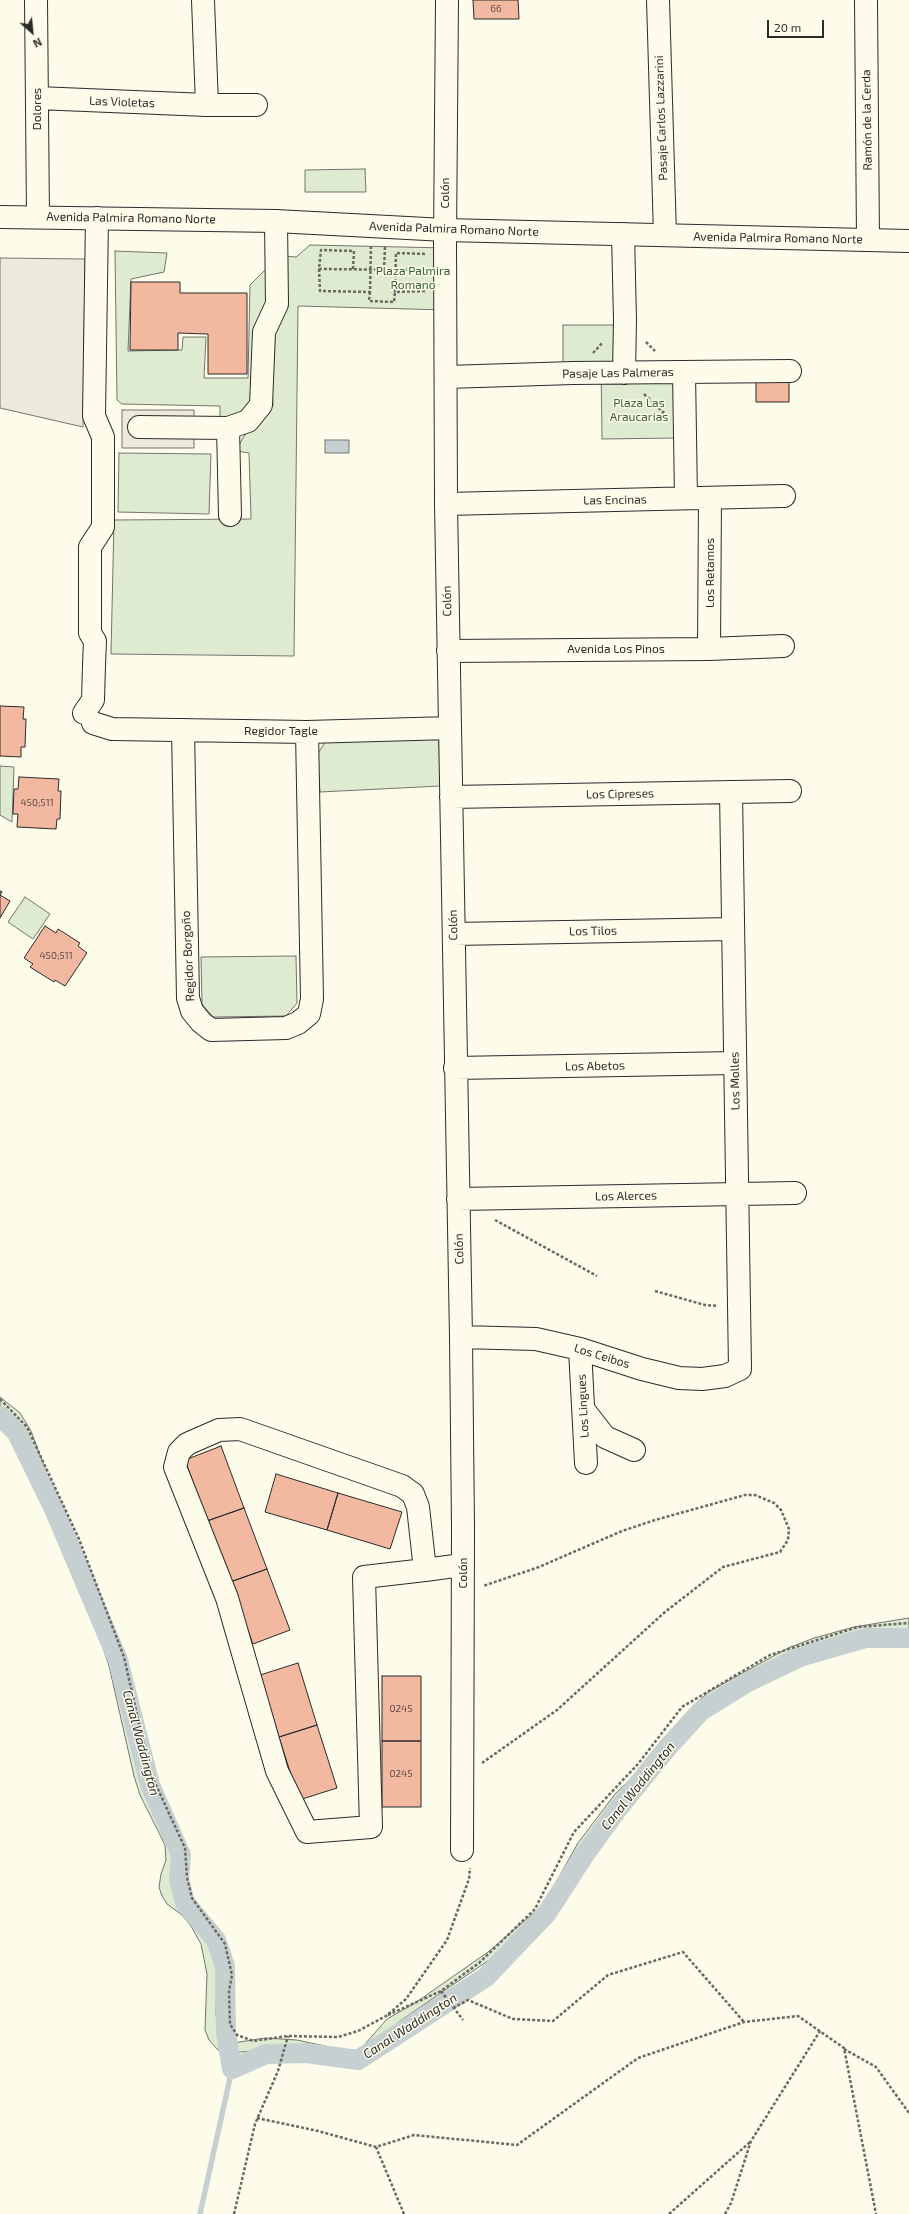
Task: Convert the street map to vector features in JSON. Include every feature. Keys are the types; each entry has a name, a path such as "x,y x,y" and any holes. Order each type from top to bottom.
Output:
{"street":[{"name":"Dolores","path":"36,0 38,217"},
{"path":"203,0 207,105"},
{"name":"Colón","path":"447,0 445,230 447,377 446,504 461,1337 463,1565 462,1850"},
{"name":"Pasaje Carlos Lazzarini","path":"658,0 665,235"},
{"name":"Ramón de la Cerda","path":"866,0 868,240"},
{"name":"Las Violetas","path":"37,98 207,105 256,105"},
{"name":"Avenida Palmira Romano Norte","path":"0,217 276,221 445,230 909,241"},
{"name":"Regidor Tagle","path":"97,218 94,416 104,438 103,527 90,547 90,633 95,641 93,700 97,722 183,730 307,732 450,728"},
{"path":"139,427 228,428 248,421 262,405 264,332 277,304 276,221"},
{"path":"622,234 625,320 624,373"},
{"name":"Pasaje Las Palmeras","path":"447,377 573,373 790,371"},
{"path":"679,372 685,434 686,498"},
{"path":"228,428 230,515"},
{"name":"Las Encinas","path":"446,504 784,496"},
{"name":"Los Retamos","path":"709,649 710,498"},
{"name":"Avenida Los Pinos","path":"448,651 709,649 783,646"},
{"name":"Regidor Borgoño","path":"183,730 188,998 192,1011 201,1022 211,1030 286,1028 298,1023 309,1014 312,998 307,732"},
{"name":"Los Cipreses","path":"451,797 790,791"},
{"name":"Los Molles","path":"731,792 740,1369"},
{"name":"Los Tilos","path":"454,934 733,928"},
{"name":"Los Abetos","path":"455,1068 735,1063"},
{"name":"Los Alerces","path":"458,1199 795,1193"},
{"name":"Los Ceibos","path":"461,1337 536,1339 580,1349 642,1369 679,1378 702,1379 725,1376 740,1369"},
{"name":"Los Lingues","path":"580,1349 586,1463"},
{"path":"584,1410 605,1437 634,1450"},
{"path":"425,1570 418,1507 413,1494 402,1486 240,1429 219,1430 187,1444 179,1452 175,1467 227,1598 277,1771 307,1832 371,1827 364,1577 425,1570 463,1565"}],"path":[{"path":"371,243 369,301 394,302 396,253 434,254"},
{"path":"384,270 386,243"},
{"path":"353,269 354,251 321,250 319,268 320,291 370,292"},
{"path":"319,268 426,270"},
{"path":"395,292 432,291"},
{"path":"573,373 625,320 679,372"},
{"path":"624,373 685,434"},
{"path":"492,1218 597,1276"},
{"path":"656,1292 704,1305 739,1307"},
{"path":"0,1399 27,1427 79,1539 124,1657 150,1772 185,1848 187,1877 192,1898 224,1944 232,1975 229,1991 230,2024 237,2035 253,2041 288,2036 338,2036 358,2031 386,2016 441,1991 479,1963 535,1909 574,1832 638,1764 682,1707 770,1655 858,1627 909,1623"},
{"path":"462,1777 557,1710 665,1612 723,1567 780,1552 788,1540 789,1529 782,1510 774,1502 760,1496 745,1495 654,1520 622,1531 533,1570 463,1591"},
{"path":"386,2016 406,1999 447,1940 469,1879 470,1865 462,1850"},
{"path":"453,2008 468,2000 513,2019 554,2021 608,1975 683,1952 744,2022"},
{"path":"441,1991 463,2020"},
{"path":"257,2118 318,2131 376,2146 414,2135 517,2145 638,2058 744,2022 798,2016 844,2048 876,2067 909,2113"},
{"path":"725,2214 731,2203 751,2141 820,2031"},
{"path":"234,2214 257,2118 278,2071 288,2036"},
{"path":"844,2048 876,2214"},
{"path":"669,2214 751,2141"},
{"path":"376,2146 404,2214"}],"green space":[{"path":"365,169 366,192 305,192 305,170"},
{"name":"Plaza Palmira Romano","path":"310,245 447,248 447,310 298,306 294,656 111,654 114,520 251,519 249,453 236,451 244,436 273,406 270,336 283,256 296,257"},
{"path":"115,251 167,253 164,272 131,279 128,351 182,350 183,337 206,337 204,378 248,378 250,285 267,268 269,307 255,385 246,414 220,420 220,406 122,404 117,400"},
{"name":"Plaza Las Araucarias","path":"563,325 616,325 617,382 676,381 676,438 602,439 601,363 563,364"},
{"path":"119,453 211,454 209,514 118,512"},
{"path":"434,736 439,740 440,786 320,792 317,755 326,741"},
{"path":"0,766 14,767 12,822 0,815"},
{"path":"25,897 50,914 33,939 8,922"},
{"path":"296,956 297,1003 286,1016 213,1017 202,1004 201,957"},
{"path":"0,1397 20,1413 31,1431 102,1613 117,1664 148,1791 176,1849 172,1885 179,1897 193,1908 200,1917 209,1936 214,1952 217,1972 216,2014 218,2028 226,2042 233,2043 265,2038 297,2040 325,2046 346,2054 358,2052 387,2019 415,2003 488,1952 544,1904 578,1843 615,1794 637,1773 694,1705 710,1691 788,1648 814,1638 854,1627 909,1618 909,1630 837,1645 797,1658 738,1684 715,1700 687,1728 663,1759 607,1817 586,1847 545,1916 514,1943 400,2021 380,2039 364,2060 349,2066 317,2054 285,2048 231,2053 218,2050 209,2040 205,2030 207,1974 201,1944 191,1926 182,1915 167,1904 159,1887 161,1874 166,1860 165,1845 140,1795 134,1776 109,1666 84,1590 44,1495 22,1433 16,1422 0,1408"}],"shaded area":[{"path":"0,258 85,259 83,427 0,408"},
{"path":"122,410 194,410 194,448 122,448"},
{"path":"325,440 349,440 349,453 325,453"}],"building":[{"path":"473,0 518,0 519,19 474,19"},
{"path":"131,282 180,282 180,293 247,293 247,374 208,374 208,334 178,333 178,350 130,350"},
{"path":"756,382 789,382 789,402 756,402"},
{"path":"0,706 24,707 23,719 26,719 25,747 21,747 21,757 0,756"},
{"path":"19,777 59,779 58,791 61,791 60,819 57,819 56,829 17,827 18,814 13,814 14,789 18,789"},
{"path":"0,895 10,901 0,918"},
{"path":"45,926 56,933 58,929 80,943 78,946 87,953 65,986 55,980 54,982 30,967 33,964 24,958"},
{"path":"221,1446 244,1508 207,1521 185,1460"},
{"path":"276,1474 338,1493 327,1530 265,1512"},
{"path":"338,1493 402,1512 390,1549 327,1530"},
{"path":"244,1508 267,1569 230,1582 207,1521"},
{"path":"267,1569 290,1630 253,1644 230,1582"},
{"path":"298,1663 317,1725 279,1737 260,1675"},
{"path":"382,1676 421,1676 421,1741 382,1741"},
{"path":"317,1725 337,1788 299,1800 279,1737"},
{"path":"382,1741 421,1741 421,1807 382,1807"}],"waterway":[{"name":"Canal Waddington","path":"0,1416 17,1433 54,1509 118,1660 150,1785 181,1855 179,1880 185,1903 216,1940 225,1966 226,2033 232,2069 266,2054 306,2053 358,2060 486,1977 547,1913 583,1857 617,1810 668,1747 701,1711 746,1683 800,1657 866,1638 909,1638"},
{"path":"200,2214 232,2069"}]}
